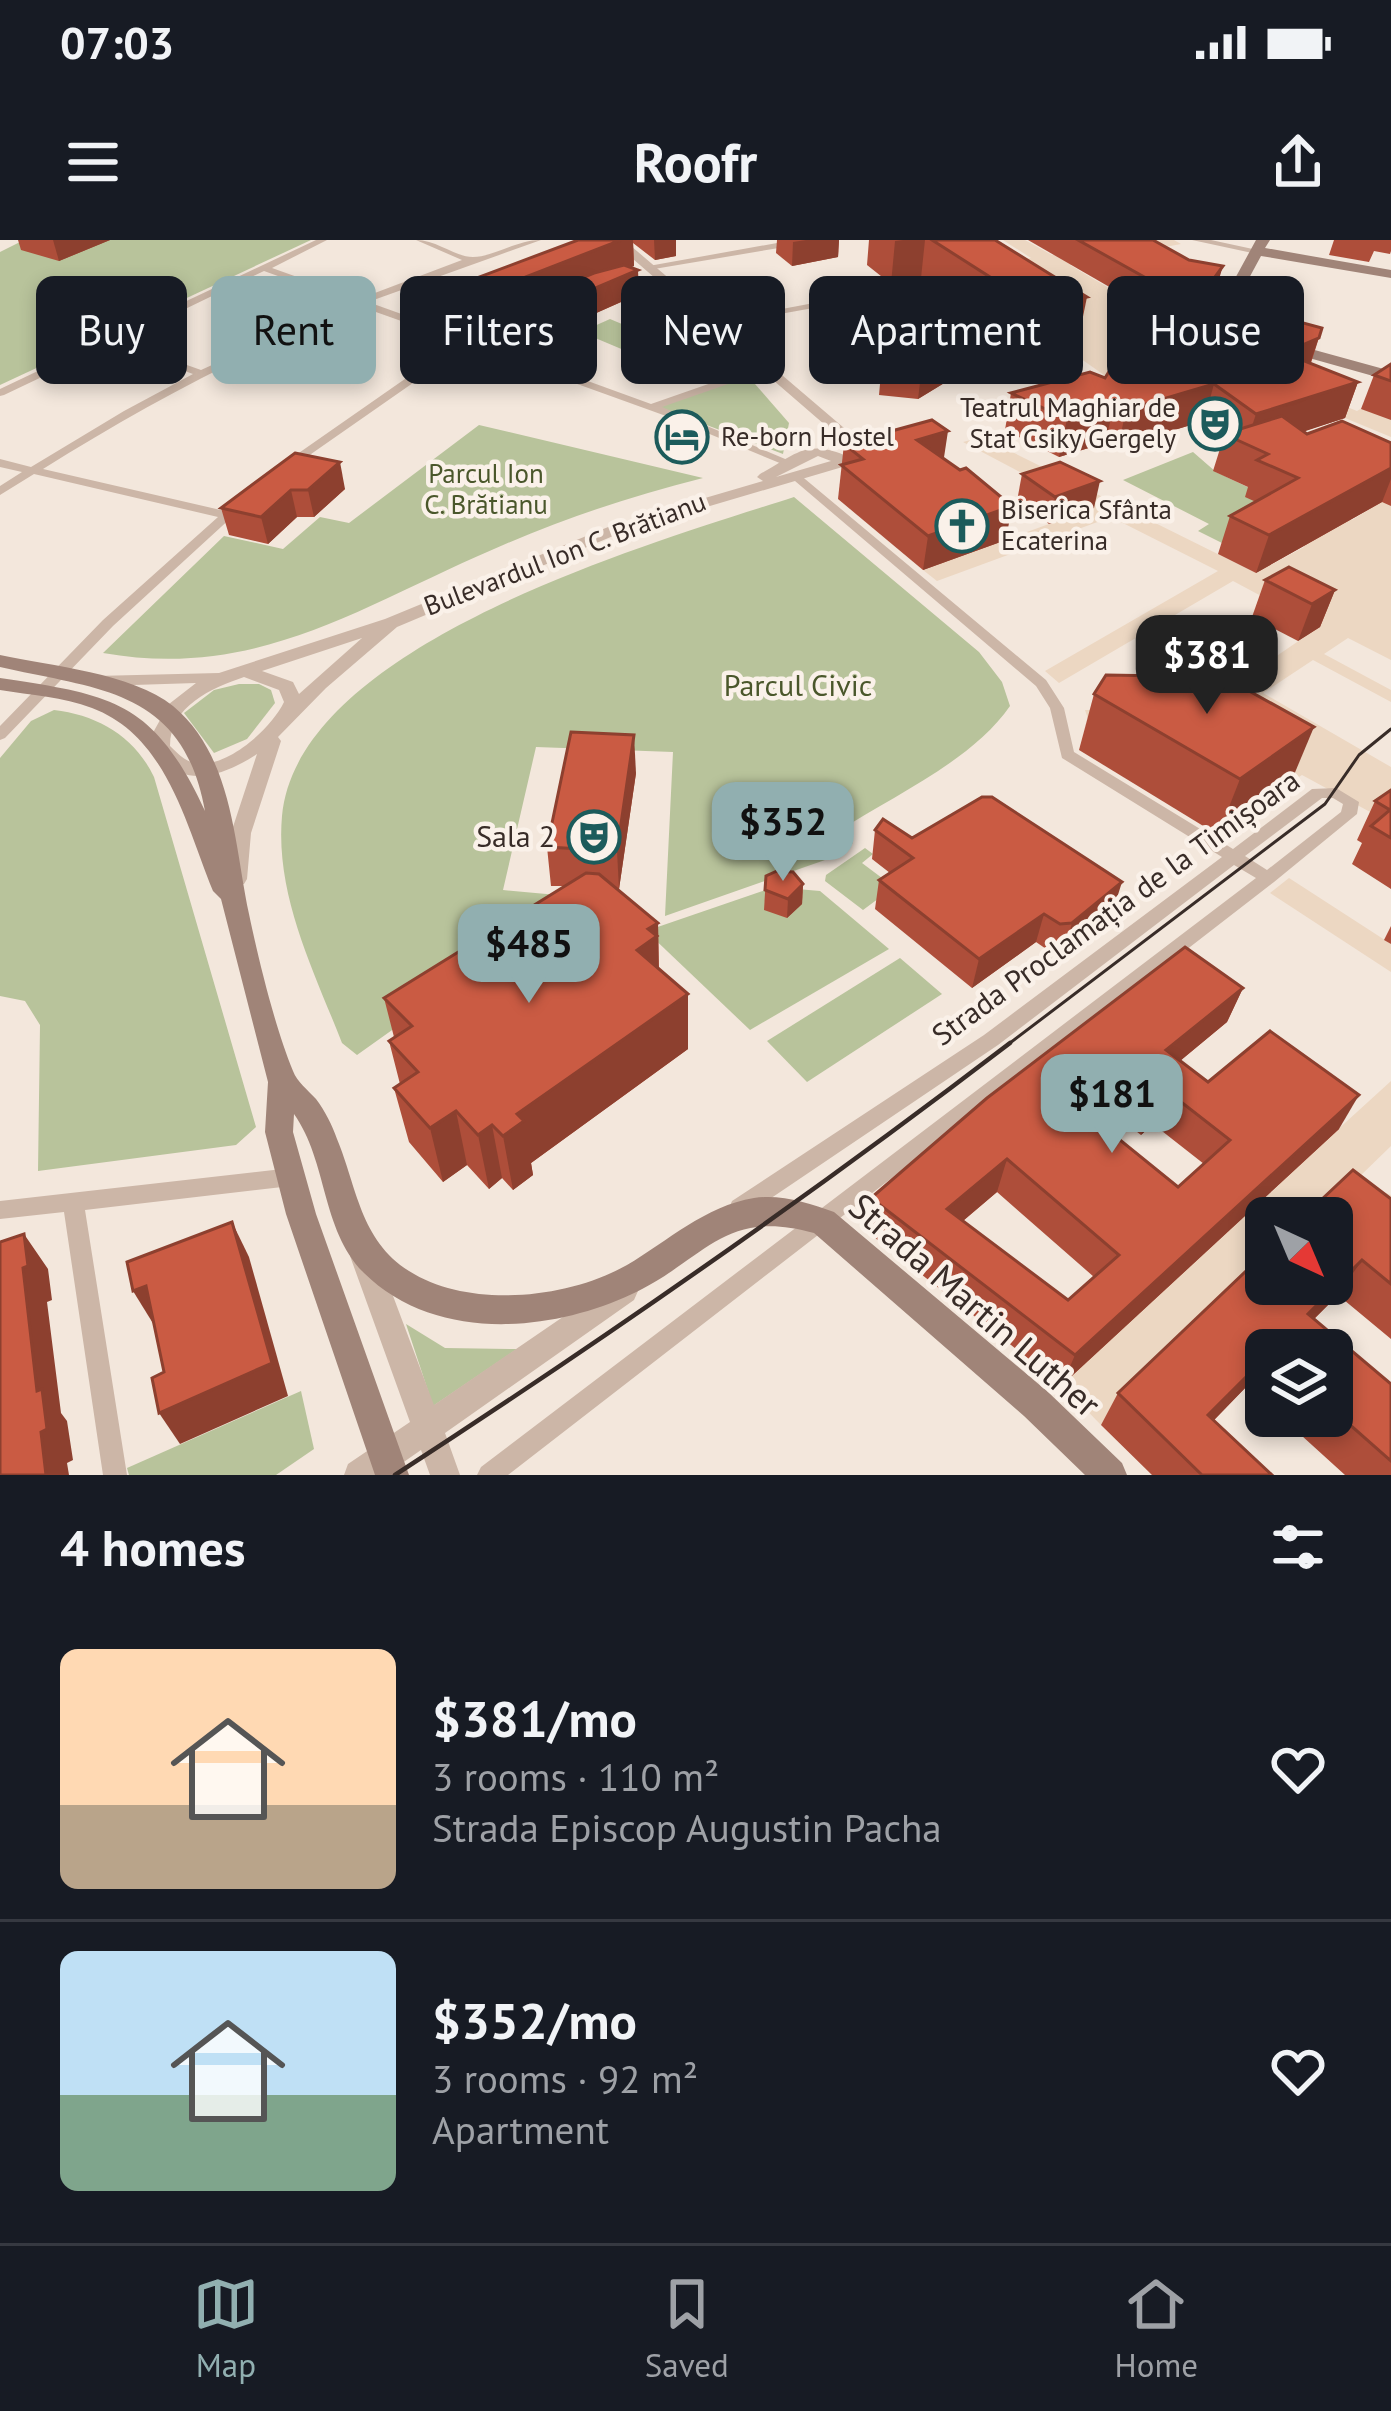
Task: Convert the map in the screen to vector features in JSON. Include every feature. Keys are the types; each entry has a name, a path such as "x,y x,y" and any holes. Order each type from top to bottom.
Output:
{"main road":[{"path":"1391,274 1260,245 1221,317 1225,330 1391,376"},
{"name":"Bulevardul Ion C. Brătianu","path":"0,661 102,680 171,717 206,767 238,921 282,1082 279,1132 378,1469"},
{"name":"Bulevardul Ion C. Brătianu","path":"0,684 114,709 162,751 238,921"},
{"name":"Bulevardul Ion C. Brătianu","path":"282,1082 313,1118 357,1237 372,1259 406,1284 488,1307 539,1306 587,1296 671,1257 712,1227"},
{"name":"Strada Martin Luther","path":"712,1227 758,1211 823,1222 1036,1403 1110,1475"}],"street":[{"path":"187,302 323,240"},
{"path":"420,240 470,260"},
{"path":"376,294 537,240"},
{"path":"617,240 642,271 655,276"},
{"path":"1196,240 1260,245"},
{"path":"642,271 786,242"},
{"path":"264,268 286,276"},
{"path":"0,491 211,366"},
{"path":"187,368 197,372"},
{"path":"0,393 36,374"},
{"path":"266,482 403,384"},
{"path":"587,384 652,407 795,471 1042,684 1058,708 1064,748 1074,758 1268,878"},
{"path":"652,407 718,384"},
{"path":"782,384 864,451 851,460 830,459 818,447 815,426 796,396"},
{"path":"818,447 833,438 853,440"},
{"name":"Bulevardul Ion C. Brătianu","path":"795,471 818,447"},
{"name":"Bulevardul Ion C. Brătianu","path":"171,717 200,688 391,623 564,548 795,471 851,460"},
{"path":"0,463 226,515"},
{"path":"0,735 58,673 249,496"},
{"name":"Bulevardul Ion C. Brătianu","path":"162,751 179,763 206,767 244,758 391,623"},
{"path":"319,649 316,663 340,666"},
{"path":"241,674 276,679 291,692 292,707 276,728"},
{"name":"Bulevardul Ion C. Brătianu","path":"102,680 241,674"},
{"path":"162,751 159,730 171,717"},
{"name":"Bulevardul Ion C. Brătianu","path":"238,921 241,832 276,728"},
{"name":"Strada Proclamația de la Timișoara","path":"489,1475 1268,878 1349,814 1349,800 1331,792 1318,793 991,1040 712,1227"},
{"path":"0,1210 291,1177"},
{"path":"73,1202 115,1475"},
{"name":"Bulevardul Ion C. Brătianu","path":"357,1237 445,1475"},
{"path":"378,1469 427,1428 671,1257"}],"green space":[{"path":"24,240 311,240 234,276 211,276 211,287 187,298 187,276 36,276 36,368 0,385 0,252"},
{"path":"610,319 621,324 621,349 597,339 597,325"},
{"path":"725,384 755,384 789,423 783,454 659,407"},
{"name":"Parcul Ion C. Brătianu","path":"479,425 703,478 545,528 352,615 259,647 158,659 103,653 224,536 283,549 320,517 349,523"},
{"path":"1193,452 1216,472 1256,491 1247,497 1287,516 1232,548 1198,531 1209,524 1123,480"},
{"name":"Parcul Civic","path":"794,497 979,652 1002,682 1010,706 994,726 931,776 839,831 853,843 825,860 665,916 673,752 536,747 503,890 579,897 357,1055 342,1043 299,932 284,875 282,816 303,754 349,700 414,651 492,608 575,572"},
{"path":"259,684 271,690 275,703 247,739 214,753 184,713 214,690"},
{"path":"54,710 86,717 113,730 137,750 154,777 256,1127 236,1145 38,1171 40,1025 25,1001 0,996 0,758 31,721"},
{"path":"865,848 873,854 862,863 894,887 863,910 825,881 826,875"},
{"path":"774,887 820,891 889,949 750,1030 646,931"},
{"path":"900,958 942,994 807,1082 767,1041"},
{"path":"406,1324 445,1348 517,1349 433,1406"},
{"path":"301,1391 314,1449 276,1475 129,1475 127,1468"}],"shaded area":[{"path":"1003,240 1025,240 1052,255 1134,240 1181,244 1070,265 1107,287 1107,377 1083,360 1083,276 934,276 1031,258"},
{"path":"1117,384 1234,384 1317,504 1352,520 1391,496 1391,660 1348,638 1324,654 1391,690 1391,702 1313,660 1263,693 1391,767 1391,814 1383,819 1302,775 1291,782 1092,731 1085,710 1196,711 1319,627 1233,581 1059,683 1045,671 1218,571 1111,517 937,581 923,570 1090,509 963,442 982,437 1256,573 1304,547 1266,484 1144,390 1131,394"},
{"path":"1263,384 1290,384 1357,411 1375,400 1391,420 1391,437"},
{"path":"1289,878 1391,944 1391,972 1270,893"},
{"path":"1110,1015 1301,1163 1391,1081 1391,1146 1356,1180 1391,1195 1391,1245 1353,1215 1353,1197 1266,1197 1280,1184 1087,1033"},
{"path":"989,1124 1174,1281 1245,1216 1245,1287 1101,1425 1062,1385 1165,1288"}],"building":[{"path":"578,240 621,240 528,276 482,276"},
{"path":"932,240 995,240 1053,276 988,276"},
{"path":"1078,240 1153,240 1189,260 1223,266 1216,276 1142,276"},
{"path":"624,265 638,270 597,287 597,276 587,276"},
{"path":"1304,323 1322,328 1319,338 1304,344"},
{"path":"1304,361 1358,382 1256,414 1214,384 1304,384"},
{"path":"1391,364 1391,381 1374,375"},
{"path":"1090,372 1107,375 1107,384 1214,384 1126,410 1114,406 1067,419 1011,393 1045,384 1083,384 1083,374"},
{"path":"1282,416 1307,434 1342,421 1391,443 1391,468 1269,535 1230,516 1298,478 1257,460 1268,454 1224,434"},
{"path":"932,420 948,431 917,440 960,470 966,468 1012,506 928,536 841,465 863,459 844,444"},
{"path":"295,453 340,462 308,490 291,490 261,517 221,508"},
{"path":"1060,462 1100,481 1055,497 1022,474"},
{"path":"1289,567 1335,590 1312,604 1265,580"},
{"path":"1106,675 1224,677 1314,727 1240,779 1094,694"},
{"path":"571,732 634,735 617,851 547,847"},
{"path":"1391,790 1391,838 1371,826 1390,810 1375,801"},
{"path":"982,797 992,797 1122,882 1072,923 1060,924 1044,914 979,959 879,880 913,858 875,830 883,819 912,838"},
{"path":"793,872 803,884 788,899 765,890 766,876"},
{"path":"586,873 599,874 658,923 648,929 657,936 637,950 688,994 517,1114 524,1121 503,1136 492,1125 478,1135 456,1111 430,1128 394,1088 418,1072 389,1041 412,1026 384,998"},
{"path":"1185,947 1243,988 1166,1050 1208,1082 1270,1031 1359,1095 1075,1355 871,1198 987,1098","holes":["1118,1073 1154,1102 1167,1091 1230,1140 1178,1187 1078,1106","1007,1159 1119,1255 1068,1300 947,1209"]},
{"path":"1353,1170 1391,1199 1391,1284 1362,1260 1353,1269 1353,1197 1324,1197"},
{"path":"232,1222 272,1363 159,1413 152,1378 164,1372 146,1286 133,1291 127,1262"},
{"path":"24,1234 28,1266 23,1268 37,1391 42,1389 47,1429 41,1432 46,1475 0,1475 0,1242"},
{"path":"1245,1272 1245,1305 1317,1305 1308,1314 1326,1329 1245,1329 1245,1378 1208,1415 1272,1475 1202,1475 1118,1393"},
{"path":"1353,1352 1391,1384 1391,1461 1353,1428"}],"tram line":[{"path":"1007,1046 1325,804 1359,755 1391,729"},
{"path":"1007,1046 1010,1043"},
{"path":"395,1475 707,1265 1007,1046"}],"place":[{"name":"Teatrul Maghiar de Stat Csiky Gergely","path":"1215,424"},
{"name":"Re-born Hostel","path":"682,437"},
{"name":"Biserica Sfânta Ecaterina","path":"962,526"},
{"name":"Sala 2","path":"594,837"}]}
